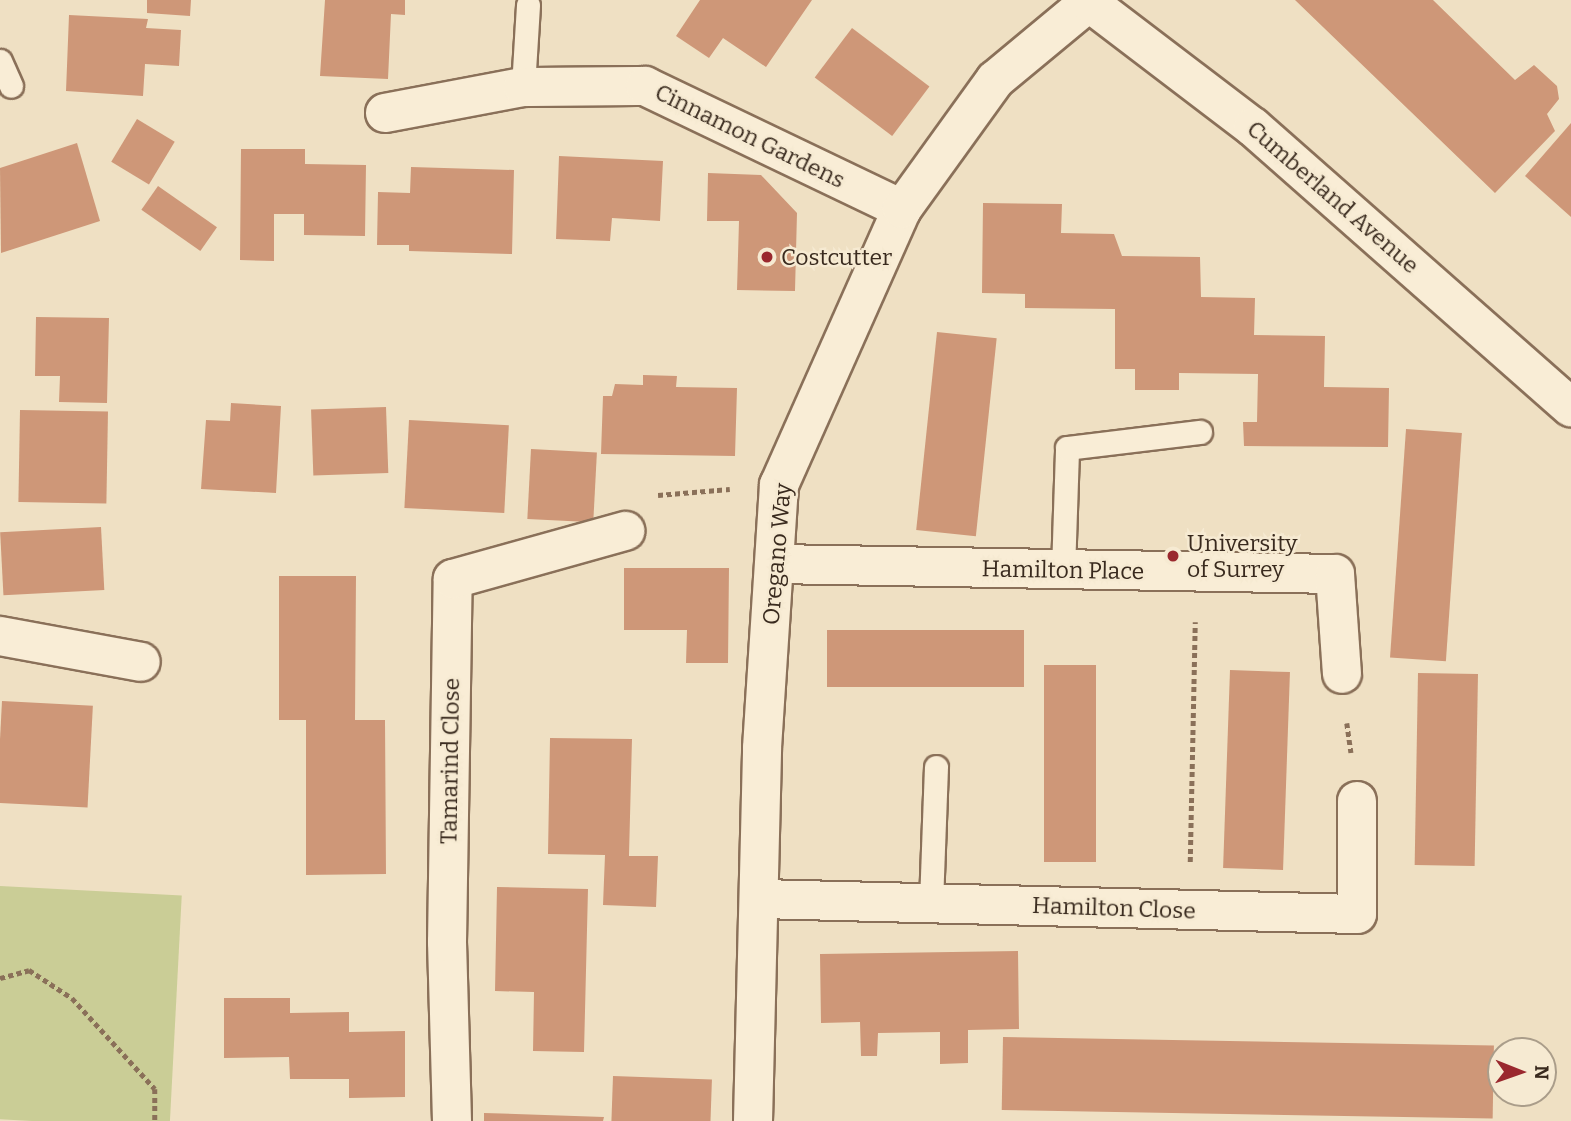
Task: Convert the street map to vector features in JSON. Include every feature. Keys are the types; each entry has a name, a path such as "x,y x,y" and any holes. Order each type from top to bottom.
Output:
{"street":[{"name":"Oregano Way","path":"753,1121 762,748 779,485 902,209 995,80 1087,1"},
{"name":"Cumberland Avenue","path":"1087,1 1253,127 1571,407"},
{"name":"Cinnamon Gardens","path":"386,113 523,86 645,86 902,209"},
{"name":"Tamarind Close","path":"452,1121 447,942 453,579 625,531"},
{"name":"Hamilton Place","path":"775,564 1335,574 1342,674"},
{"path":"0,636 141,662"},
{"name":"Hamilton Close","path":"760,899 1357,914 1357,801"}],"lane":[{"path":"523,86 528,5"},
{"path":"0,61 11,86"},
{"path":"1063,571 1067,448 1200,432"},
{"path":"931,903 936,767"}],"path":[{"path":"625,531 633,497 779,485"},
{"path":"1189,910 1196,572"},
{"path":"1342,674 1357,801"},
{"path":"0,978 29,970 72,998 155,1089 155,1121"}],"green space":[{"path":"0,886 182,896 170,1121 0,1119"}],"building":[{"path":"147,0 191,0 190,16 147,13"},
{"path":"325,0 405,0 405,15 391,14 388,79 320,76"},
{"path":"700,0 812,0 766,67 723,38 709,58 676,36"},
{"path":"1295,0 1433,0 1515,80 1534,65 1557,86 1559,99 1547,114 1555,131 1495,193"},
{"path":"69,15 148,19 146,28 181,30 179,66 145,64 143,96 66,91"},
{"path":"852,28 929,86 892,136 815,78"},
{"path":"137,119 175,142 149,185 111,162"},
{"path":"1571,123 1571,217 1525,176"},
{"path":"77,143 100,221 1,253 0,168"},
{"path":"241,149 305,149 305,164 366,165 365,236 304,235 304,214 274,214 274,261 240,260"},
{"path":"559,156 663,161 660,221 612,218 610,241 556,239"},
{"path":"411,167 514,170 512,254 409,251 409,245 377,245 378,192 410,193"},
{"path":"708,173 761,175 797,213 795,291 737,290 739,221 707,221"},
{"path":"158,186 217,227 200,251 141,210"},
{"path":"983,203 1062,204 1061,233 1114,234 1122,256 1200,257 1201,297 1255,298 1254,335 1325,336 1324,387 1389,388 1388,447 1244,446 1243,422 1257,422 1258,374 1179,373 1179,390 1135,390 1135,369 1115,369 1115,309 1025,308 1025,294 982,293"},
{"path":"36,317 109,318 107,403 59,402 60,376 35,376"},
{"path":"937,332 997,338 976,536 916,530"},
{"path":"643,375 677,376 676,387 737,388 735,456 601,454 603,396 612,396 615,384 643,385"},
{"path":"231,403 281,406 276,493 201,489 206,420 230,421"},
{"path":"386,407 388,473 313,476 311,410"},
{"path":"20,410 108,412 106,504 18,502"},
{"path":"409,420 509,425 504,513 404,508"},
{"path":"1406,429 1462,433 1446,661 1390,657"},
{"path":"531,449 597,452 593,522 527,519"},
{"path":"101,527 104,590 3,595 0,532"},
{"path":"624,568 729,568 728,663 686,663 687,630 624,630"},
{"path":"279,576 356,576 355,720 385,720 386,874 306,875 306,720 279,720"},
{"path":"827,630 1024,630 1024,687 827,687"},
{"path":"1044,665 1096,665 1096,862 1044,862"},
{"path":"1230,670 1290,672 1283,870 1223,868"},
{"path":"1418,673 1478,674 1475,866 1415,865"},
{"path":"2,701 93,706 88,808 0,803"},
{"path":"550,738 632,739 629,856 658,856 656,907 603,905 605,855 548,854"},
{"path":"497,887 588,889 584,1052 533,1051 534,992 495,991"},
{"path":"1018,951 1019,1029 968,1030 968,1063 940,1064 940,1032 878,1033 877,1056 861,1056 860,1022 821,1023 820,954"},
{"path":"224,998 290,998 290,1013 349,1012 349,1032 405,1031 405,1097 349,1098 349,1079 290,1079 289,1057 224,1058"},
{"path":"1003,1037 1487,1045 1487,1107 1493,1107 1493,1119 1002,1110"},
{"path":"613,1076 712,1079 710,1121 611,1121"},
{"path":"484,1113 604,1117 603,1121 484,1121"}],"place":[{"name":"Costcutter","path":"767,257"},
{"name":"University of Surrey","path":"1173,556"}]}
